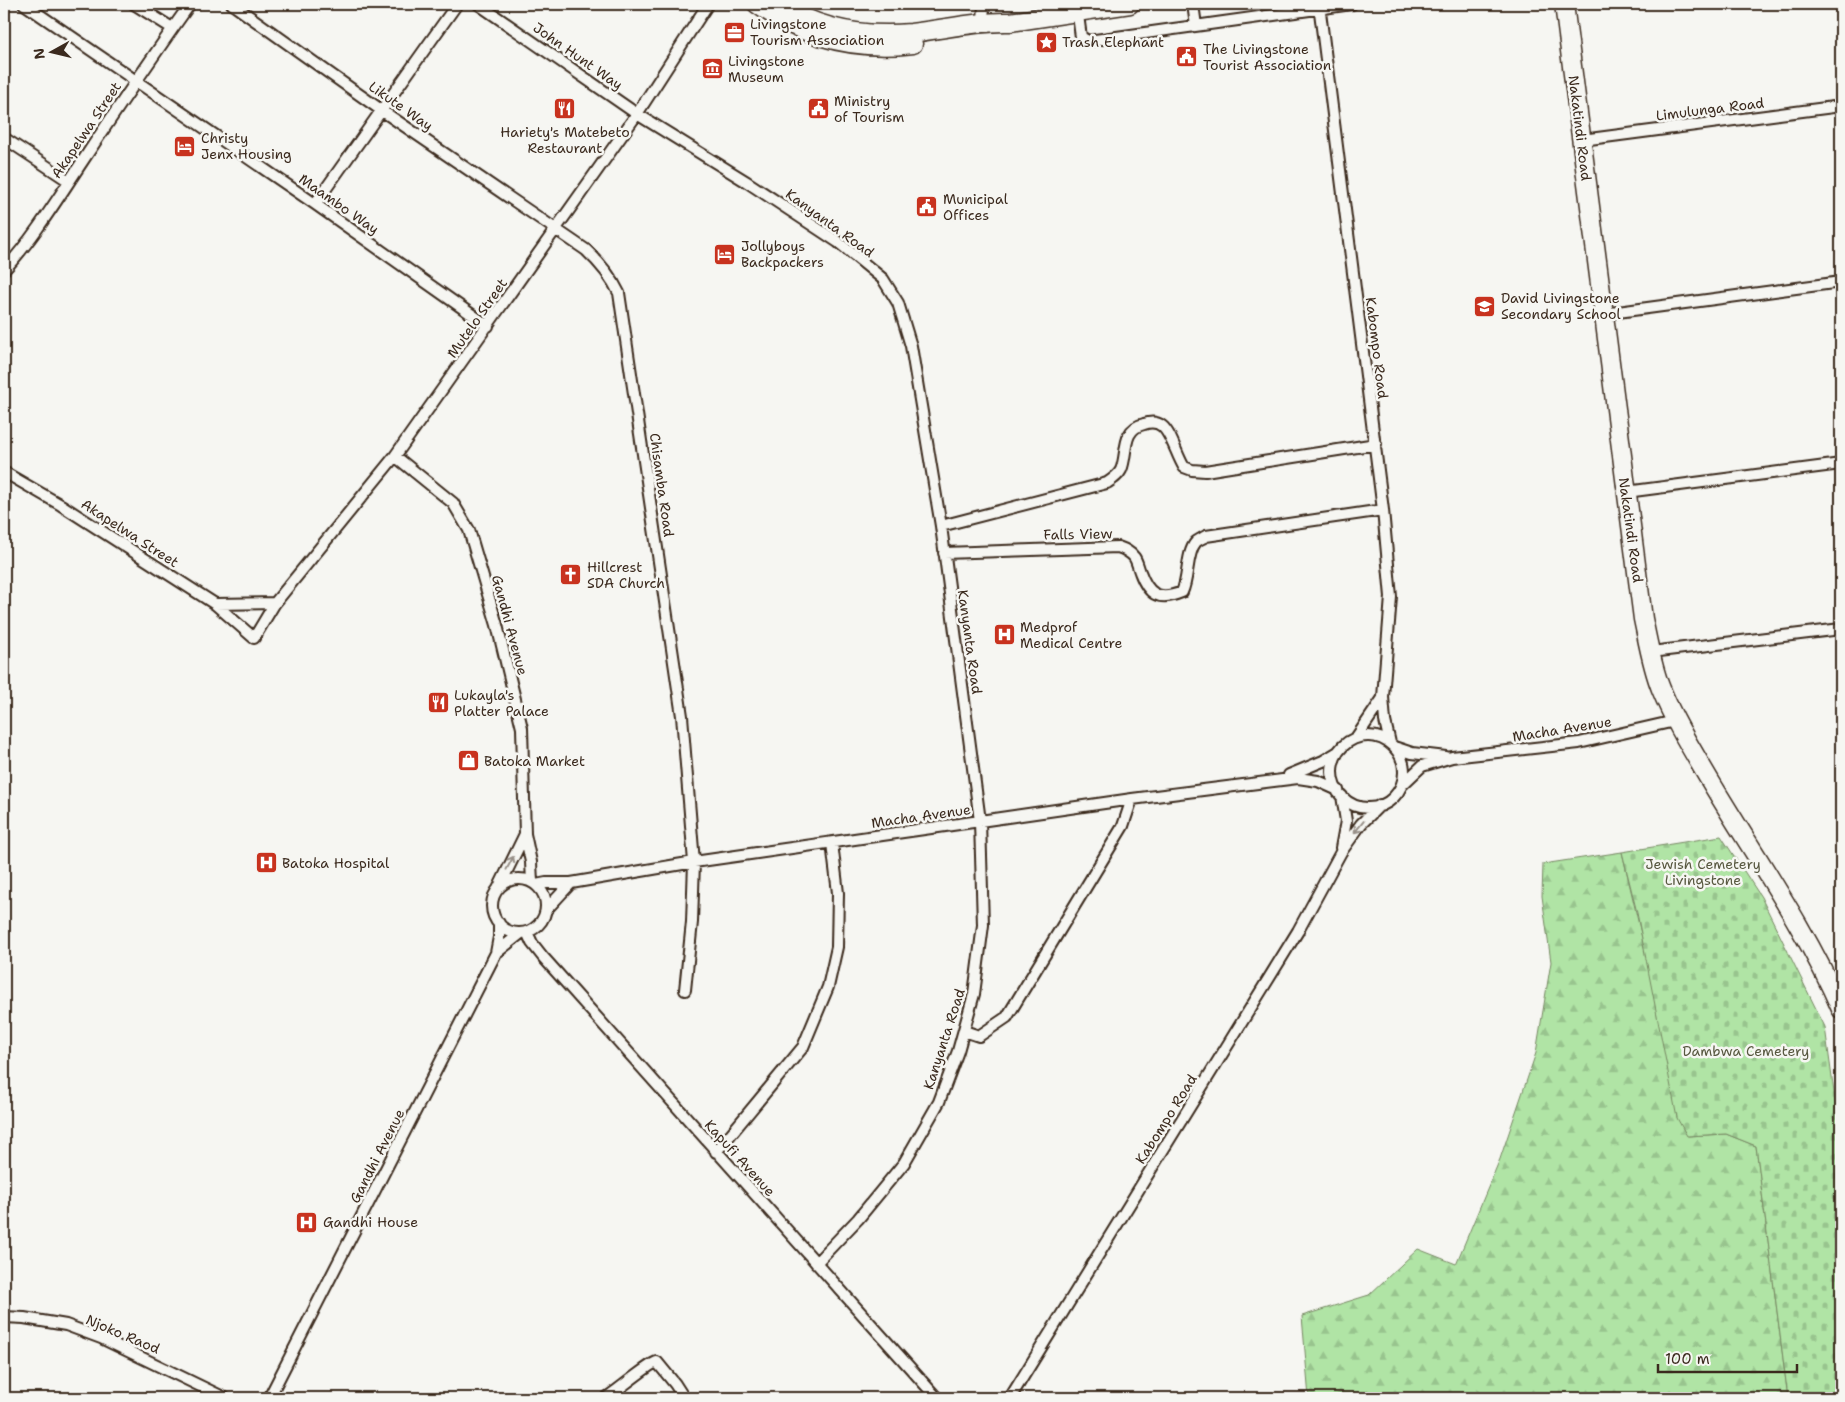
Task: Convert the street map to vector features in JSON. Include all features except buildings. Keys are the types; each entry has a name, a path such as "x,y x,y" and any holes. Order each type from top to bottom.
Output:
{"highway":[{"path":"756,4 806,31 842,43 862,46 901,45 987,18"},
{"path":"778,4 803,18 829,26 856,32 889,34 912,32 987,18 1010,22 1077,8 1130,4"},
{"name":"Nakatindi Road","path":"1564,4 1643,619 1660,687 1675,721 1734,822 1802,931 1829,981 1841,1009"}],"street":[{"name":"Maambo Way","path":"24,4 315,204 488,326"},
{"path":"134,4 172,28"},
{"name":"Akapelwa Street","path":"4,270 15,258 69,181 136,80 190,4"},
{"name":"Likute Way","path":"232,4 381,110 557,228"},
{"path":"315,204 457,4"},
{"name":"John Hunt Way","path":"478,4 637,114"},
{"name":"Mutelo Street","path":"254,638 274,603 395,456 637,114 708,4"},
{"path":"1193,4 1196,26"},
{"path":"1077,8 1081,37 1088,40 1196,26 1319,6 1352,4"},
{"name":"Kabompo Road","path":"1319,6 1383,510 1391,597 1383,697 1384,713 1392,745"},
{"name":"Limulunga Road","path":"1582,140 1841,106"},
{"name":"Kanyanta Road","path":"637,114 747,182 838,242 883,279 898,304 911,346 942,526 980,821 983,925 974,994 964,1031 939,1102 904,1163 858,1219 816,1263"},
{"path":"4,138 69,181"},
{"name":"Chisamba Road","path":"557,228 586,250 603,266 620,293 682,716 694,862 692,922 685,990"},
{"path":"1604,314 1841,282"},
{"path":"942,526 1107,483 1115,478 1121,469 1126,442 1131,432 1140,424 1151,422 1162,426 1168,434 1184,467 1192,470 1205,470 1376,444"},
{"name":"Gandhi Avenue","path":"395,456 453,503 469,530 498,625 522,728 525,834 534,883"},
{"path":"1626,492 1841,464"},
{"name":"Akapelwa Street","path":"4,472 61,505 215,604 254,638"},
{"name":"Falls View","path":"944,553 1118,546 1135,558 1144,585 1150,592 1158,596 1174,595 1182,592 1185,586 1191,553 1196,542 1206,536 1383,510"},
{"path":"215,604 274,603"},
{"path":"1651,652 1841,629"},
{"name":"Kabompo Road","path":"1356,738 1383,697"},
{"name":"Macha Avenue","path":"1401,786 1422,766 1452,758 1579,743 1675,721"},
{"path":"1379,737 1392,745 1403,762 1404,774 1401,786 1394,796 1374,807 1362,807 1351,803 1340,793 1332,775 1333,763 1338,752 1346,743 1356,738 1379,737"},
{"name":"Macha Avenue","path":"1392,745 1412,753 1452,758"},
{"name":"Macha Avenue","path":"1276,781 1323,761 1338,752"},
{"name":"Macha Avenue","path":"534,883 571,883 694,862 1132,799 1298,778 1318,781 1340,793"},
{"name":"Kabompo Road","path":"1340,793 1346,821 1341,852"},
{"path":"964,1031 979,1036 1007,1017 1123,826 1132,799"},
{"name":"Kabompo Road","path":"1010,1398 1298,931 1341,852 1361,824 1380,805"},
{"name":"Gandhi Avenue","path":"496,892 525,834"},
{"path":"716,1152 803,1047 828,987 837,947 838,911 838,893 832,843"},
{"path":"546,910 546,901 542,892 534,883 525,879 508,881 496,892 493,908 499,924 506,929 524,932 536,927 542,920 546,910 571,883"},
{"name":"Gandhi Avenue","path":"269,1398 496,954 500,937 499,924"},
{"name":"Gandhi Avenue","path":"496,954 524,932"},
{"name":"Kapufi Avenue","path":"524,932 543,958 937,1398"},
{"name":"Njoko Raod","path":"4,1317 24,1318 66,1325 101,1338 225,1398"},
{"path":"606,1398 632,1381 644,1369 657,1362 676,1384 684,1398"}],"green space":[{"name":"Dambwa Cemetery","path":"1721,836 1761,897 1825,1027 1841,1143 1841,1398 1788,1398 1756,1146 1726,1134 1687,1136 1677,1118 1637,913 1622,852"},
{"path":"1622,852 1688,1136 1726,1134 1756,1146 1788,1398 1309,1398 1302,1316 1369,1295 1418,1249 1456,1264 1500,1159 1536,1053 1551,962 1542,896 1543,864"}],"place":[{"name":"Livingstone Tourism Association","path":"734,32"},
{"name":"Trash Elephant","path":"1046,42"},
{"name":"The Livingstone Tourist Association","path":"1187,57"},
{"name":"Livingstone Museum","path":"712,69"},
{"name":"Hariety's Matebeto Restaurant","path":"565,109"},
{"name":"Ministry of Tourism","path":"818,109"},
{"name":"Christy Jenx Housing","path":"185,146"},
{"name":"Municipal Offices","path":"927,207"},
{"name":"Jollyboys Backpackers","path":"725,254"},
{"name":"David Livingstone Secondary School","path":"1485,306"},
{"name":"Hillcrest SDA Church","path":"571,575"},
{"name":"Medprof Medical Centre","path":"1004,635"},
{"name":"Lukayla's Platter Palace","path":"438,703"},
{"name":"Batoka Market","path":"468,761"},
{"name":"Batoka Hospital","path":"266,863"},
{"name":"Gandhi House","path":"307,1222"}],"park label":[{"name":"Jewish Cemetery Livingstone","path":"1703,872"}]}
